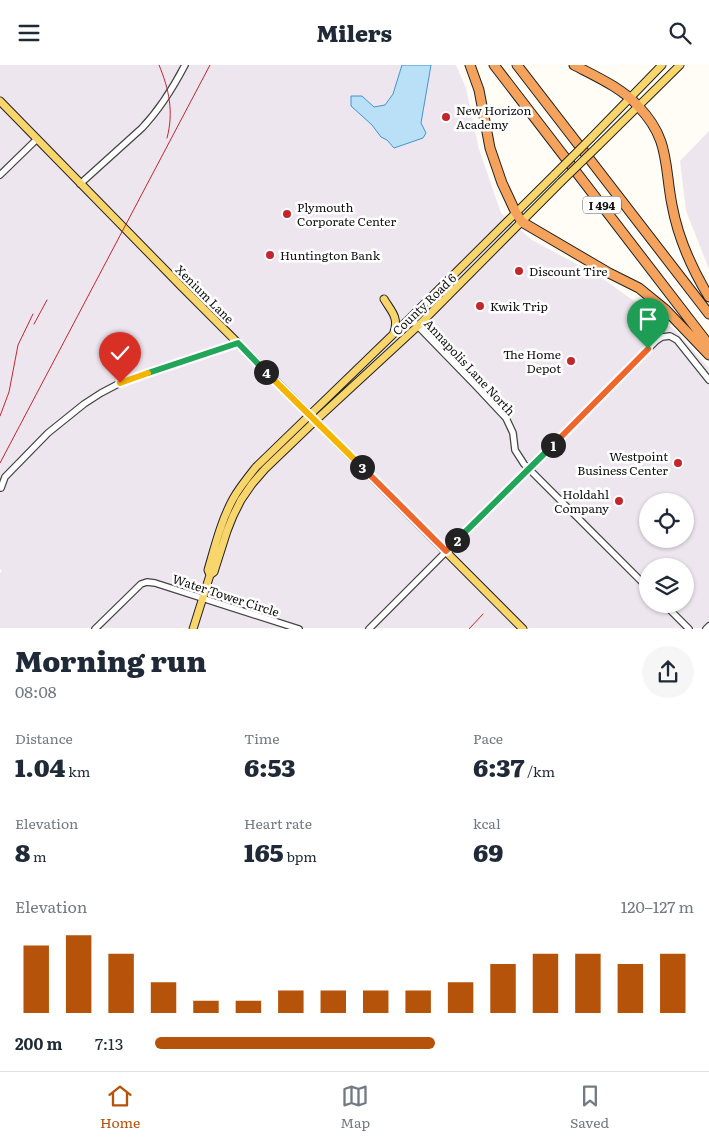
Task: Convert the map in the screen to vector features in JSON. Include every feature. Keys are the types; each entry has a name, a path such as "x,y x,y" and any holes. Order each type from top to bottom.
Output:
{"highway":[{"path":"470,65 479,90 490,148 502,183 522,222 609,273 639,288 666,310 709,355"},
{"name":"I 494","path":"494,65 709,345"},
{"name":"I 494","path":"516,65 709,314"},
{"path":"574,65 631,98 655,127 664,150 672,206 684,249 709,297"}],"main road":[{"name":"County Road 6","path":"210,575 208,570 225,516 233,499 256,467 410,318 662,65"},
{"name":"County Road 6","path":"193,629 210,575 214,572 233,516 252,484 315,421 418,326 680,65"},
{"name":"Xenium Lane","path":"0,101 80,184 523,629"},
{"path":"384,299 396,319 392,335"}],"street":[{"path":"80,184 150,119 169,94 185,65"},
{"path":"0,175 37,139"},
{"name":"Annapolis Lane North","path":"410,318 506,418 513,433 515,450 529,469 639,578"},
{"path":"369,629 656,341 662,337 670,336 677,340 709,381"},
{"path":"1,488 5,477 48,433 101,393 139,376 238,343"},
{"name":"Water Tower Circle","path":"96,629 141,584 147,582 156,583 299,629"},
{"path":"673,613 688,629"},
{"path":"706,629 709,626"}],"shaded area":[{"path":"0,65 456,65 466,88 479,149 501,213 532,240 599,276 675,330 709,368 709,628 0,628 0,573 2,571 0,569"},
{"path":"709,131 709,269 686,211 680,161"}],"water":[{"path":"402,65 431,65 421,123 426,133 423,138 394,148 351,106 351,96 362,96 374,107 385,105 393,94"}],"railway":[{"path":"159,65 165,83 170,110 167,138"},
{"path":"0,463 210,65"},
{"path":"34,324 47,300"},
{"path":"0,416 9,392 18,345 33,314"},
{"path":"469,629 483,614"}],"place":[{"name":"New Horizon Academy","path":"446,117"},
{"name":"Plymouth Corporate Center","path":"287,214"},
{"name":"Huntington Bank","path":"270,255"},
{"name":"Discount Tire","path":"519,271"},
{"name":"Kwik Trip","path":"480,306"},
{"name":"The Home Depot","path":"571,361"},
{"name":"Westpoint Business Center","path":"678,463"},
{"name":"Holdahl Company","path":"619,501"}],"route":[{"path":"120,383 238,343 446,551 648,349"}]}
